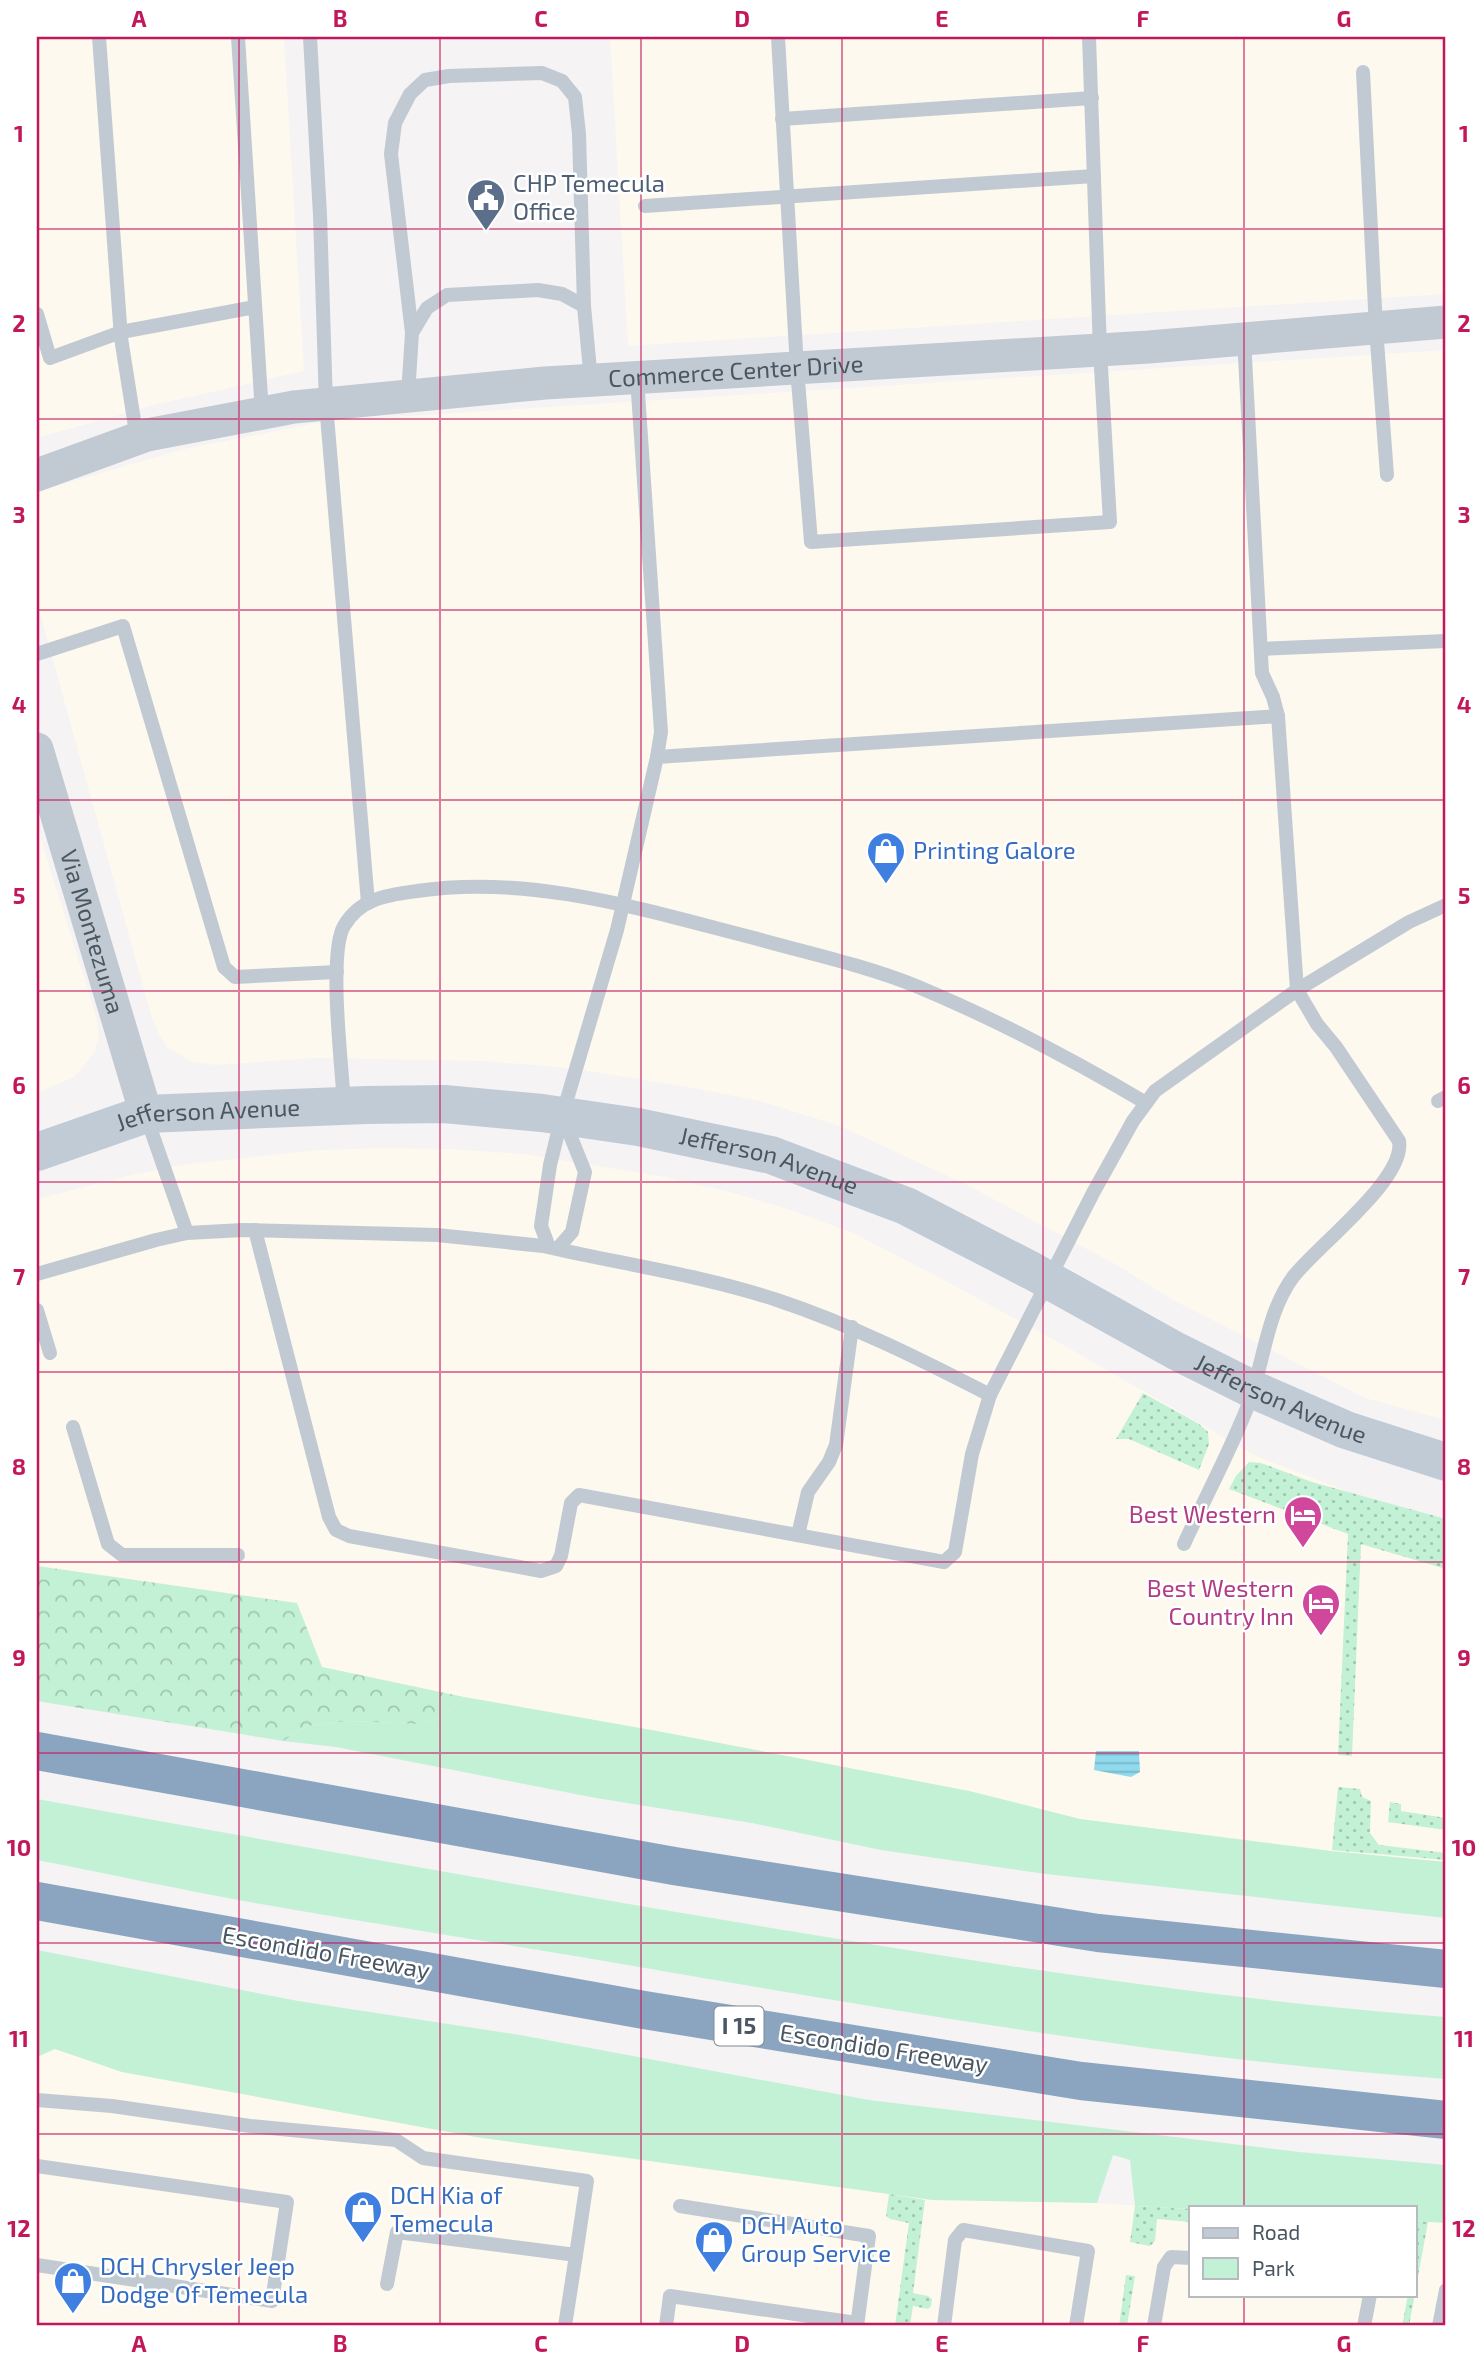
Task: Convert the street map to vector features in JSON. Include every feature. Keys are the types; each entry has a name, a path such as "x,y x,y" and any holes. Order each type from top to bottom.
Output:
{"highway":[{"path":"37,1751 674,1866 1084,1931 1446,1969"},
{"name":"Escondido Freeway","path":"37,1901 644,2010 1081,2081 1446,2120"}],"main road":[{"name":"Jefferson Avenue","path":"37,1152 146,1114 443,1104 638,1127 771,1155 906,1206 1254,1390 1346,1430 1446,1462"}],"street":[{"name":"Commerce Center Drive","path":"37,475 147,435 326,404 591,380 1100,350 1446,323"},
{"name":"Via Montezuma","path":"37,749 51,815 146,1114"}],"lane":[{"path":"99,37 121,332 137,439"},
{"path":"238,37 262,413"},
{"path":"310,37 320,215 326,404 368,903"},
{"path":"778,37 797,368 811,542 1110,522 1100,350 1090,37"},
{"path":"1363,72 1376,328 1387,475"},
{"path":"408,396 412,333 391,154 395,123 410,93 425,80 449,76 542,73 562,81 575,97 579,134 584,306 591,380"},
{"path":"782,119 1092,98"},
{"path":"645,206 1094,176"},
{"path":"412,333 426,308 447,295 538,290 562,294 584,306"},
{"path":"37,314 50,358 121,332 255,307"},
{"path":"1184,1544 1246,1413 1266,1338 1293,1278 1388,1178 1400,1151 1399,1141 1336,1047 1317,1024 1297,990 1278,716 1262,673 1244,339"},
{"path":"554,1248 541,1226 551,1165 562,1116 622,904 661,732 637,378"},
{"path":"37,654 123,626 224,967 235,976 337,972"},
{"path":"1261,649 1446,641"},
{"path":"657,757 1278,716"},
{"path":"344,1106 337,972 337,949 343,927 361,907 379,897 449,886 539,890 622,904 832,959 913,985 1011,1028 1146,1103"},
{"path":"255,1230 329,1517 336,1530 349,1536 541,1571 556,1566 561,1556 571,1503 579,1494 944,1562 955,1552 972,1454 990,1395 1104,1173 1133,1121 1154,1091 1297,990 1409,922 1446,905"},
{"path":"146,1114 187,1233"},
{"path":"554,1248 572,1232 584,1172 562,1116"},
{"path":"37,1274 187,1233 255,1230 437,1235 554,1248 680,1275 774,1299 852,1327 906,1351 990,1395"},
{"path":"37,1310 50,1353"},
{"path":"798,1535 807,1492 829,1462 836,1445 852,1327"},
{"path":"73,1427 108,1544 122,1555 238,1555"},
{"path":"37,2099 112,2106 250,2126 396,2140 423,2158 587,2181 565,2326"},
{"path":"37,2166 287,2202 272,2301 37,2265"},
{"path":"666,2326 670,2296 857,2325 869,2236 680,2206"},
{"path":"944,2326 955,2240 962,2230 1087,2251 1076,2326"},
{"path":"387,2284 397,2232 576,2255"},
{"path":"1154,2326 1164,2267 1171,2258 1189,2258"},
{"path":"1439,2326 1446,2290"},
{"path":"1364,2326 1370,2296"}],"shaded area":[{"path":"37,37 284,37 304,371 154,405 37,438"},
{"path":"610,37 1446,37 1446,294 628,346"},
{"path":"1446,350 1446,1420 1365,1398 1175,1301 1115,1264 965,1184 840,1126 760,1101 569,1068 483,1061 315,1058 216,1065 192,1062 167,1047 158,1032 151,1015 37,602 37,494 49,488 184,449 327,421"},
{"path":"37,827 97,1019 99,1037 94,1053 74,1077 37,1093"},
{"path":"381,1148 524,1154 659,1176 727,1191 791,1210 853,1233 944,1280 1256,1456 1349,1492 1446,1519 1446,1862 1331,1851 1080,1819 969,1791 464,1697 322,1667 296,1603 37,1566 37,1199 187,1164 318,1150"},
{"path":"37,2043 122,2072 476,2137 932,2200 1097,2203 1189,2209 1189,2296 1416,2296 1416,2221 1446,2223 1446,2326 37,2326"}],"green space":[{"path":"1143,1393 1199,1424 1208,1432 1209,1444 1199,1470 1129,1439 1116,1439"},
{"path":"1249,1462 1261,1463 1312,1482 1446,1519 1446,1569 1361,1544 1352,1756 1338,1755 1348,1534 1229,1489 1236,1476"},
{"path":"37,1566 297,1603 322,1667 464,1697 444,1717 420,1724 349,1721 307,1726 283,1741 37,1701"},
{"path":"464,1697 969,1791 1080,1819 1331,1851 1446,1862 1446,1918 1046,1874 881,1850 752,1823 596,1798 336,1747 283,1741 307,1726 349,1721 420,1724 444,1717"},
{"path":"1338,1787 1360,1789 1362,1797 1371,1801 1370,1833 1379,1845 1446,1853 1446,1860 1332,1850"},
{"path":"37,1799 587,1897 939,1955 1192,1991 1446,2017 1446,2079 1246,2060 1047,2034 228,1898 37,1860"},
{"path":"1390,1802 1401,1804 1401,1811 1446,1818 1446,1830 1388,1822"},
{"path":"37,1950 298,2001 520,2035 869,2100 1299,2152 1446,2165 1446,2223 1416,2221 1416,2206 1189,2206 1189,2209 1135,2206 1130,2160 1113,2155 1097,2203 932,2200 476,2137 122,2072 55,2049 37,2057"},
{"path":"889,2194 925,2200 913,2293 932,2299 928,2309 913,2306 910,2326 895,2326 909,2223 886,2216"},
{"path":"1135,2206 1189,2209 1189,2222 1157,2219 1155,2241 1150,2246 1130,2242"},
{"path":"1416,2221 1428,2222 1416,2288"},
{"path":"1126,2275 1135,2276 1127,2326 1119,2326"},
{"path":"1408,2296 1415,2296 1409,2326 1402,2326"}],"water":[{"path":"1096,1751 1139,1751 1140,1772 1131,1777 1094,1770"}],"place":[{"name":"CHP Temecula Office","path":"486,232"},
{"name":"Printing Galore","path":"886,885"},
{"name":"Best Western","path":"1303,1549"},
{"name":"Best Western Country Inn","path":"1321,1637"},
{"name":"DCH Kia of Temecula","path":"363,2244"},
{"name":"DCH Auto Group Service","path":"714,2274"},
{"name":"DCH Chrysler Jeep Dodge Of Temecula","path":"73,2315"}]}
